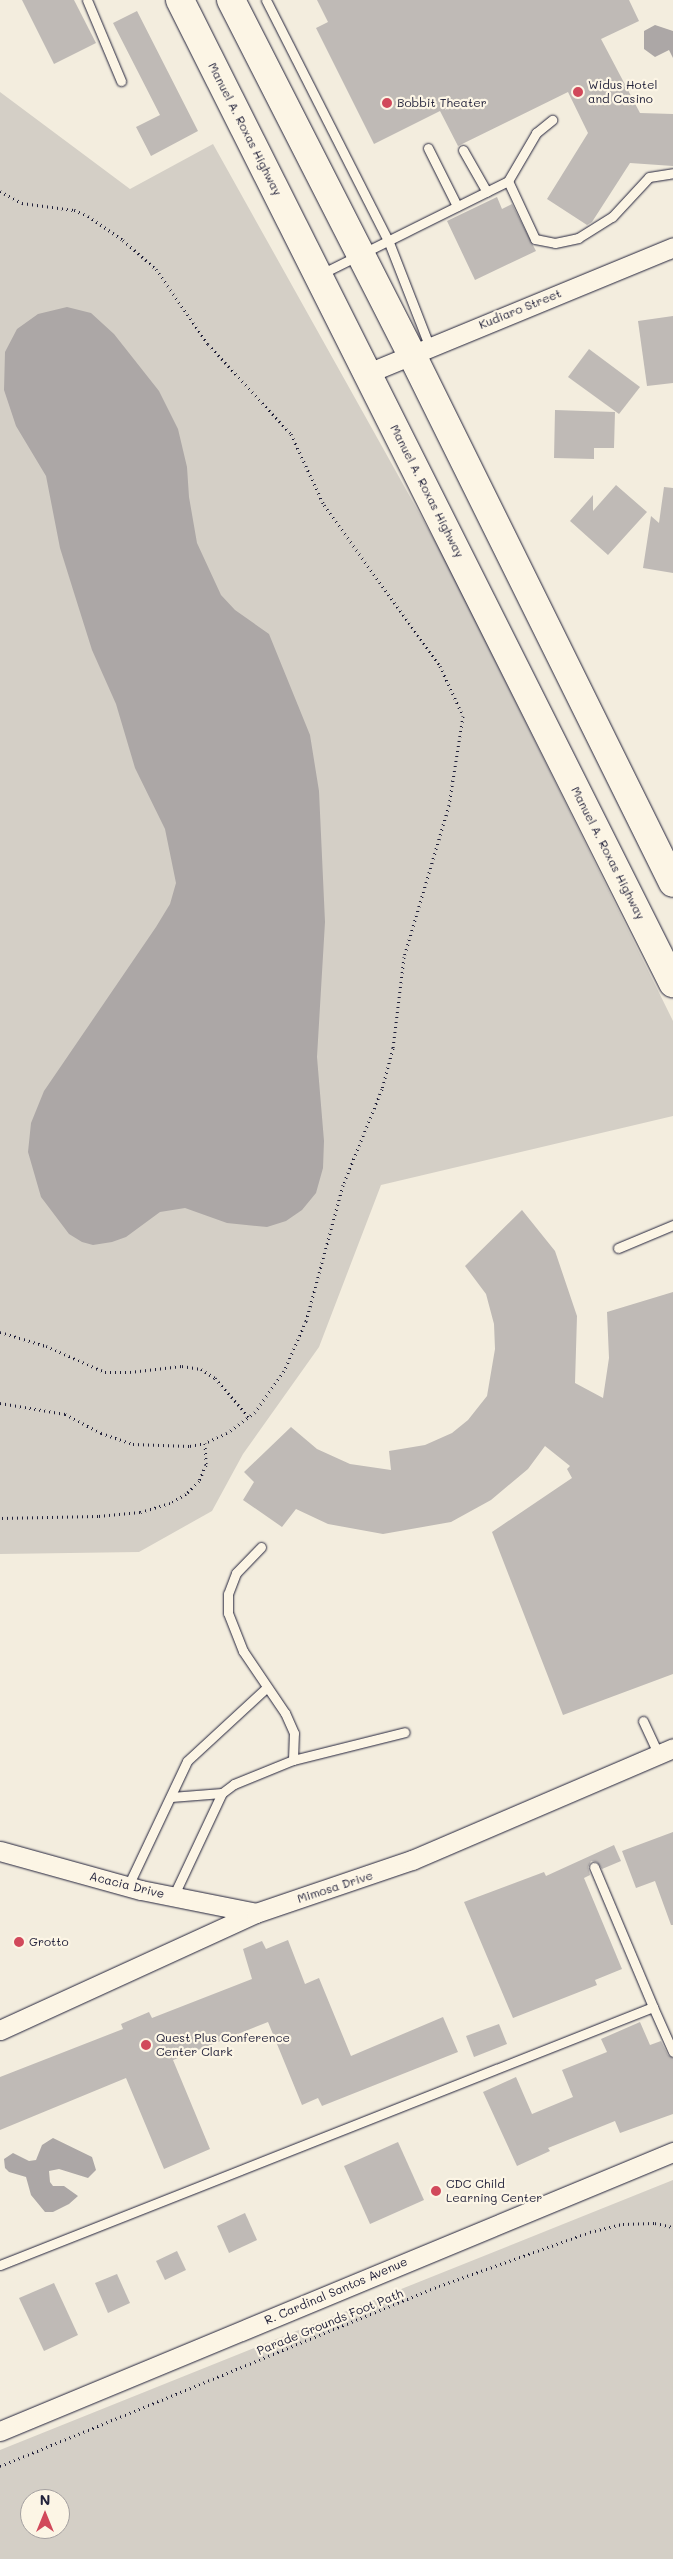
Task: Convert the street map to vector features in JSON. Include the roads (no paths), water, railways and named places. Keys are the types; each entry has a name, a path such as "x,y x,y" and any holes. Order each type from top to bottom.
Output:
{"main road":[{"name":"Manuel A. Roxas Highway","path":"180,0 673,983"},
{"path":"231,0 359,255 420,349 673,883"}],"street":[{"name":"Kudiaro Street","path":"368,373 420,349 673,247"},
{"name":"Mimosa Drive","path":"0,2030 256,1913 412,1860 665,1750"},
{"name":"Acacia Drive","path":"0,1851 173,1897 256,1913"},
{"name":"R. Cardinal Santos Avenue","path":"0,2431 673,2152"}],"lane":[{"path":"88,0 121,81"},
{"path":"266,0 388,240 420,349"},
{"path":"318,276 508,181 536,133 552,120"},
{"path":"428,148 457,206"},
{"path":"463,150 487,192"},
{"path":"508,181 535,239 555,243 578,238 612,216 649,177 673,173"},
{"path":"618,1248 673,1225"},
{"path":"261,1547 236,1573 228,1594 228,1613 243,1651 266,1688 286,1713 294,1733 293,1760"},
{"path":"128,1886 187,1761 266,1688"},
{"path":"643,1721 665,1750"},
{"path":"173,1897 222,1793 234,1784 293,1760 405,1732"},
{"path":"171,1797 222,1793"},
{"path":"594,1867 673,2052"},
{"path":"0,2265 653,2007"}],"place":[{"name":"Widus Hotel and Casino","path":"578,92"},
{"name":"Bobbit Theater","path":"387,103"},
{"name":"Grotto","path":"19,1942"},
{"name":"Quest Plus Conference Center Clark","path":"146,2045"},
{"name":"CDC Child Learning Center","path":"436,2191"}]}
